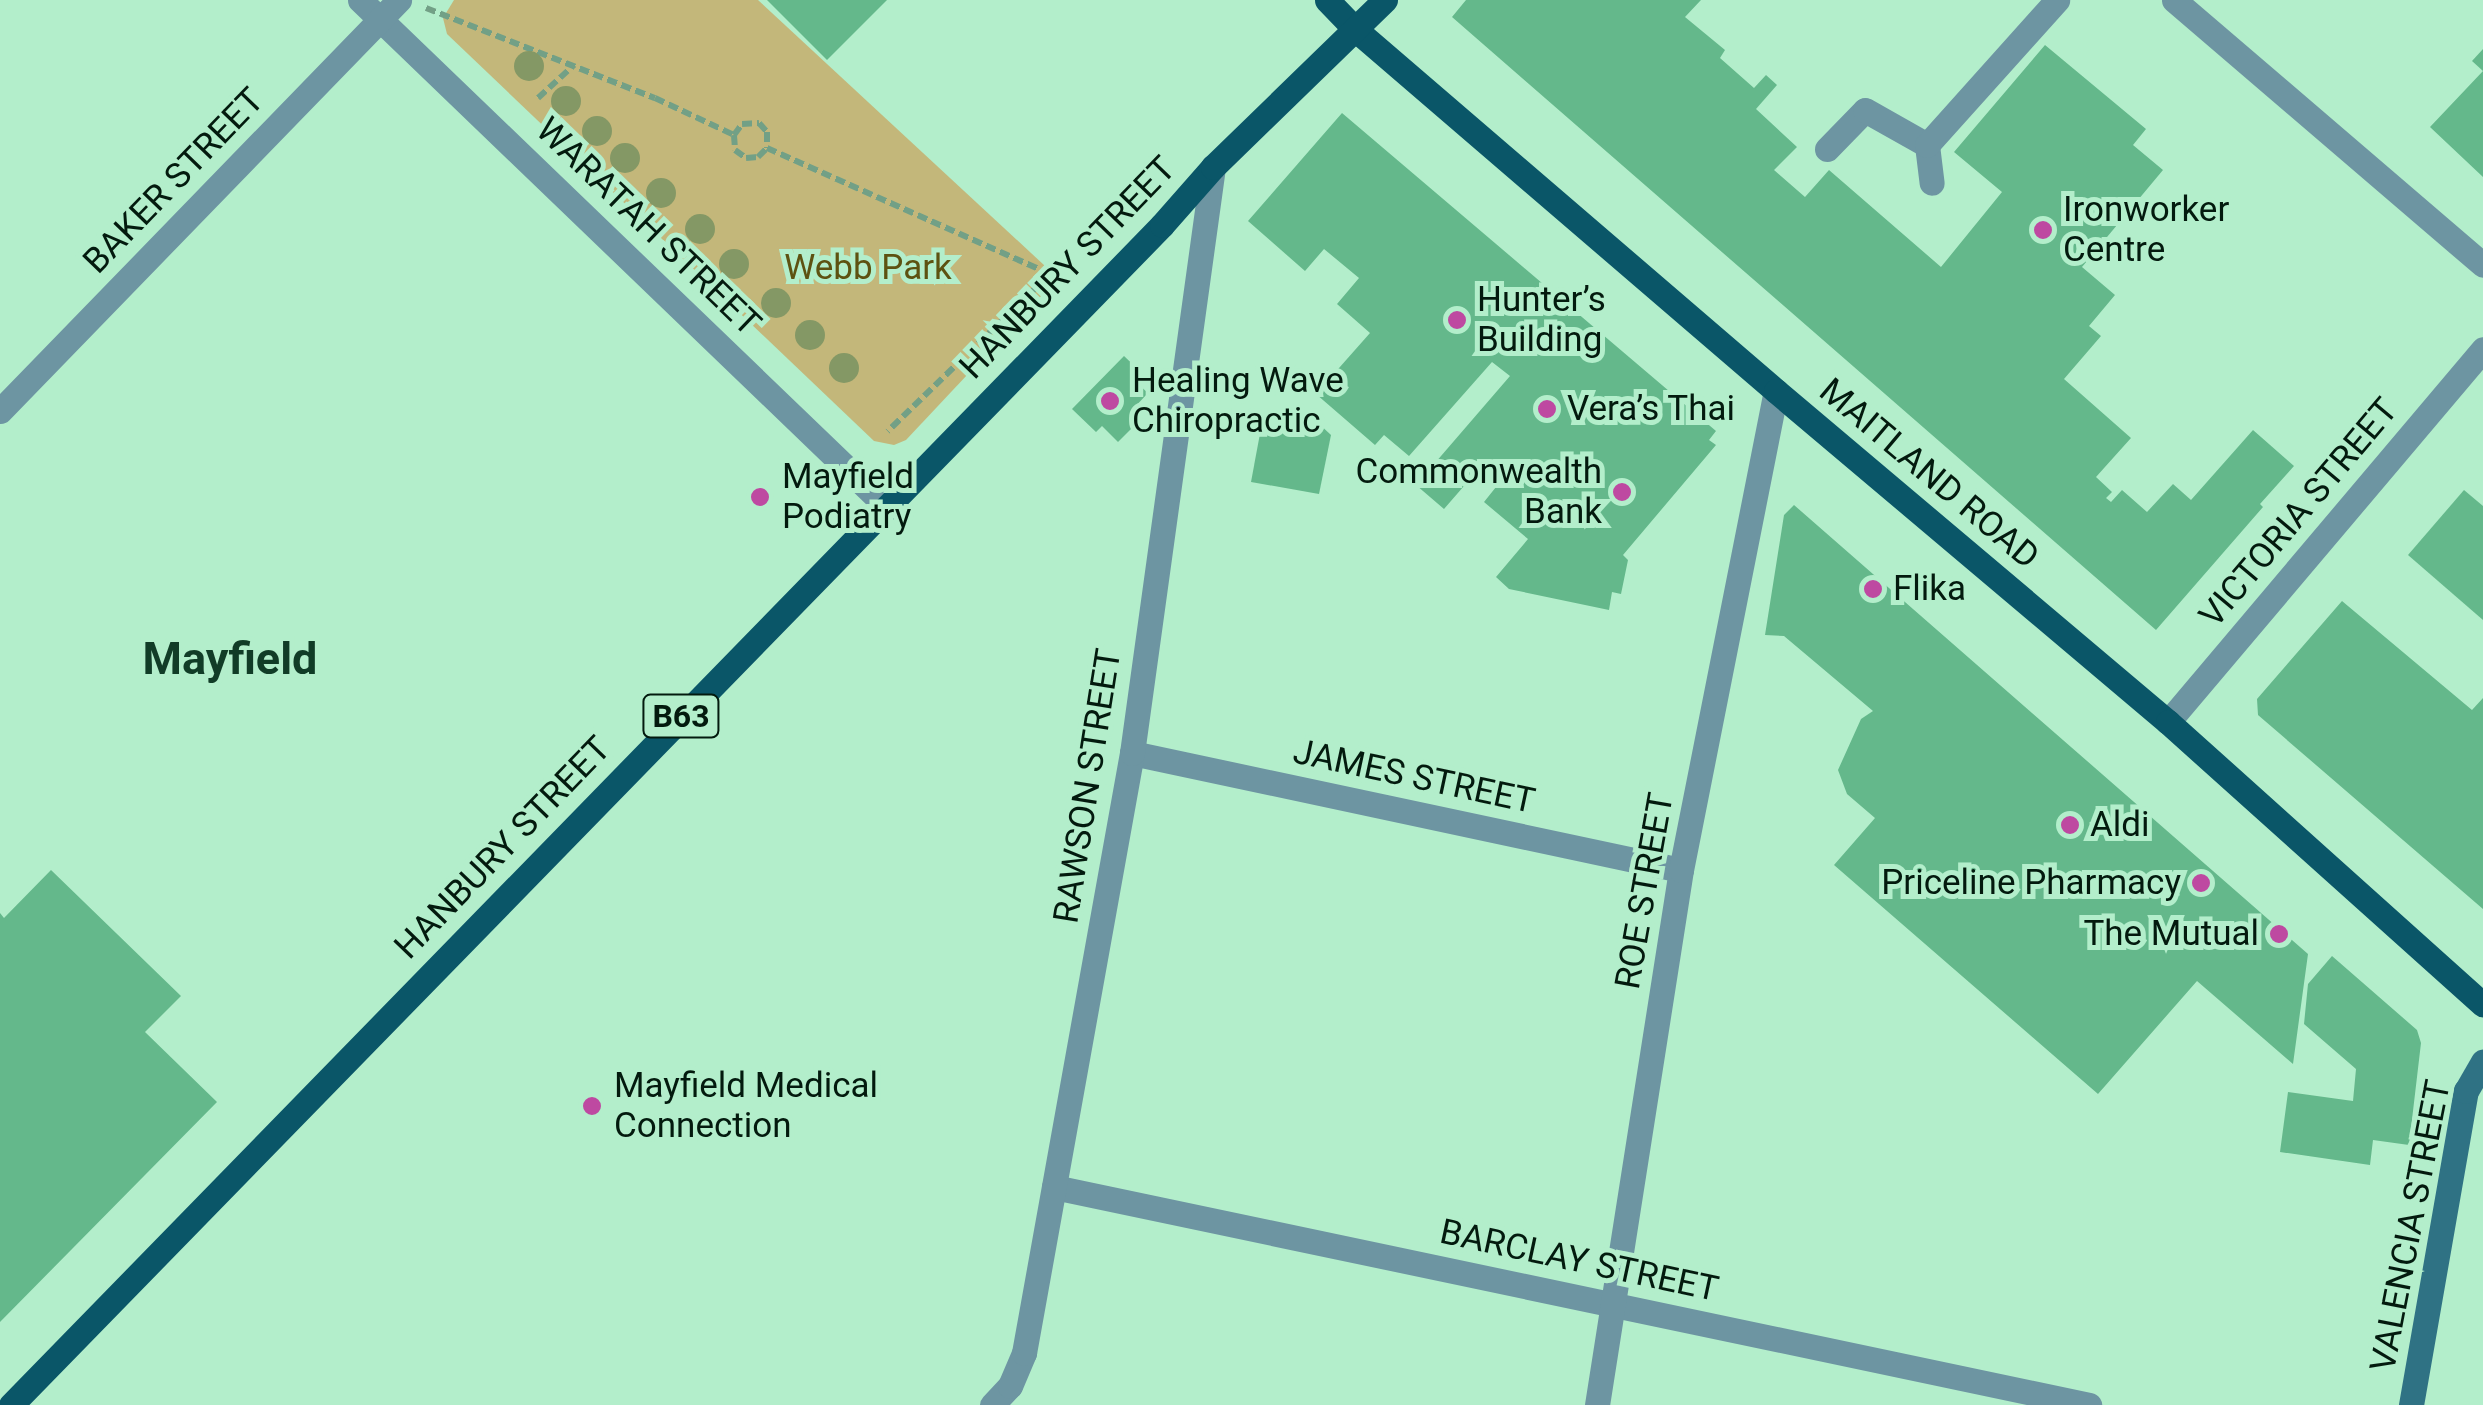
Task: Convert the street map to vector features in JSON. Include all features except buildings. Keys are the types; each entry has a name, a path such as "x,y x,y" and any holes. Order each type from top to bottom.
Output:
{"main road":[{"name":"MAITLAND ROAD","path":"1326,0 1776,391 2168,722 2483,1005"},
{"name":"HANBURY STREET","path":"10,1405 1148,240 1213,167 1385,0"}],"street":[{"name":"WARATAH STREET","path":"360,0 390,9 886,506"},
{"path":"1932,183 1927,144 2057,0"},
{"path":"2174,0 2483,266"},
{"name":"BAKER STREET","path":"0,412 390,9"},
{"path":"1827,149 1865,110 1927,144"},
{"name":"RAWSON STREET","path":"992,1405 1010,1386 1024,1354 1132,753 1213,167"},
{"name":"VICTORIA STREET","path":"2168,722 2483,349"},
{"name":"ROE STREET","path":"1597,1405 1682,870 1776,391"},
{"name":"JAMES STREET","path":"1132,753 1682,870"},
{"name":"VALENCIA STREET","path":"2411,1405 2466,1091 2483,1062"},
{"name":"BARCLAY STREET","path":"1054,1188 2089,1405"}],"path":[{"path":"412,0 443,18 574,64 734,135"},
{"path":"538,98 574,64"},
{"path":"759,123 768,132 768,148 758,157 746,158 735,150 734,135 742,124 759,123"},
{"path":"768,148 1050,274 888,431"}],"green space":[{"name":"Webb Park","path":"454,0 758,0 1058,278 906,440 894,445 874,441 447,34 443,18"}],"place":[{"name":"Ironworker Centre","path":"2043,230"},
{"name":"Hunter’s Building","path":"1457,320"},
{"name":"Healing Wave Chiropractic","path":"1110,401"},
{"name":"Vera’s Thai","path":"1547,409"},
{"name":"Commonwealth Bank","path":"1622,492"},
{"name":"Mayfield Podiatry","path":"760,497"},
{"name":"Flika","path":"1873,589"},
{"name":"Aldi","path":"2070,825"},
{"name":"Priceline Pharmacy","path":"2201,883"},
{"name":"The Mutual","path":"2279,934"},
{"name":"Mayfield Medical Connection","path":"592,1106"}],"district":[{"name":"Mayfield","path":"230,659"}]}
